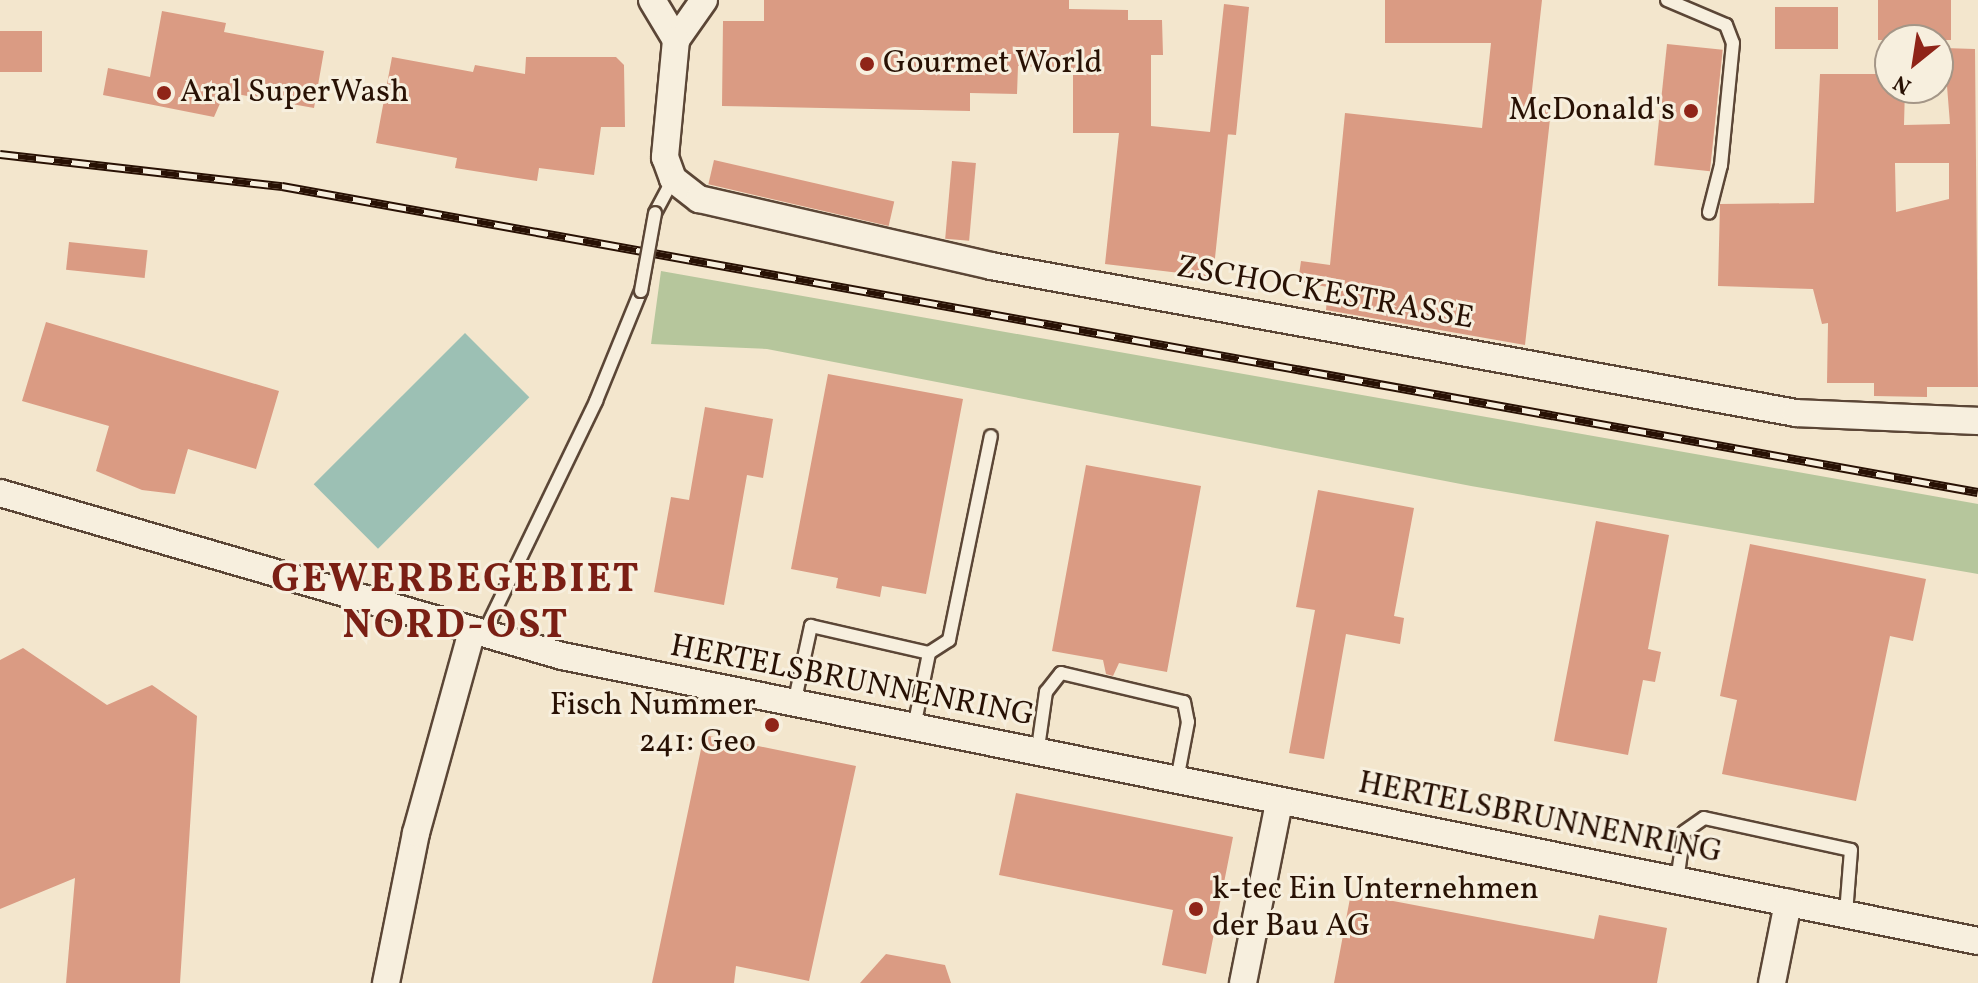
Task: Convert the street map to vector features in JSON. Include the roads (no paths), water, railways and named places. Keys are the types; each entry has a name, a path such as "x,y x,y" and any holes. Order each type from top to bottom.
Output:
{"street":[{"path":"652,0 676,40"},
{"path":"673,179 665,145 676,40 704,0"},
{"name":"ZSCHOCKESTRASSE","path":"673,179 699,199 1227,311 1796,413 1978,421"},
{"name":"HERTELSBRUNNENRING","path":"0,493 478,632 793,706 1978,941"},
{"path":"386,983 416,833 478,632"},
{"path":"1243,983 1279,803"},
{"path":"1772,983 1788,903"}],"lane":[{"path":"1667,0 1726,25 1733,43 1721,165 1709,212"},
{"path":"478,632 596,401 641,291 655,213 673,179"},
{"path":"913,730 929,653 949,640 991,436"},
{"path":"793,706 811,626 929,653"},
{"path":"1037,755 1046,692 1061,673 1184,702 1188,722 1176,782"},
{"path":"1677,881 1684,832 1704,818 1851,850 1846,914"}],"water":[{"path":"465,333 529,397 378,549 314,484"}],"railway":[{"path":"0,154 282,186 1978,492"}],"place":[{"name":"Gourmet World","path":"867,64"},
{"name":"Aral SuperWash","path":"164,93"},
{"name":"McDonald's","path":"1691,111"},
{"name":"Fisch Nummer 241: Geo","path":"772,725"},
{"name":"k-tec Ein Unternehmen der Bau AG","path":"1196,909"}],"district":[{"name":"GEWERBEGEBIET NORD-OST","path":"456,604"}]}
